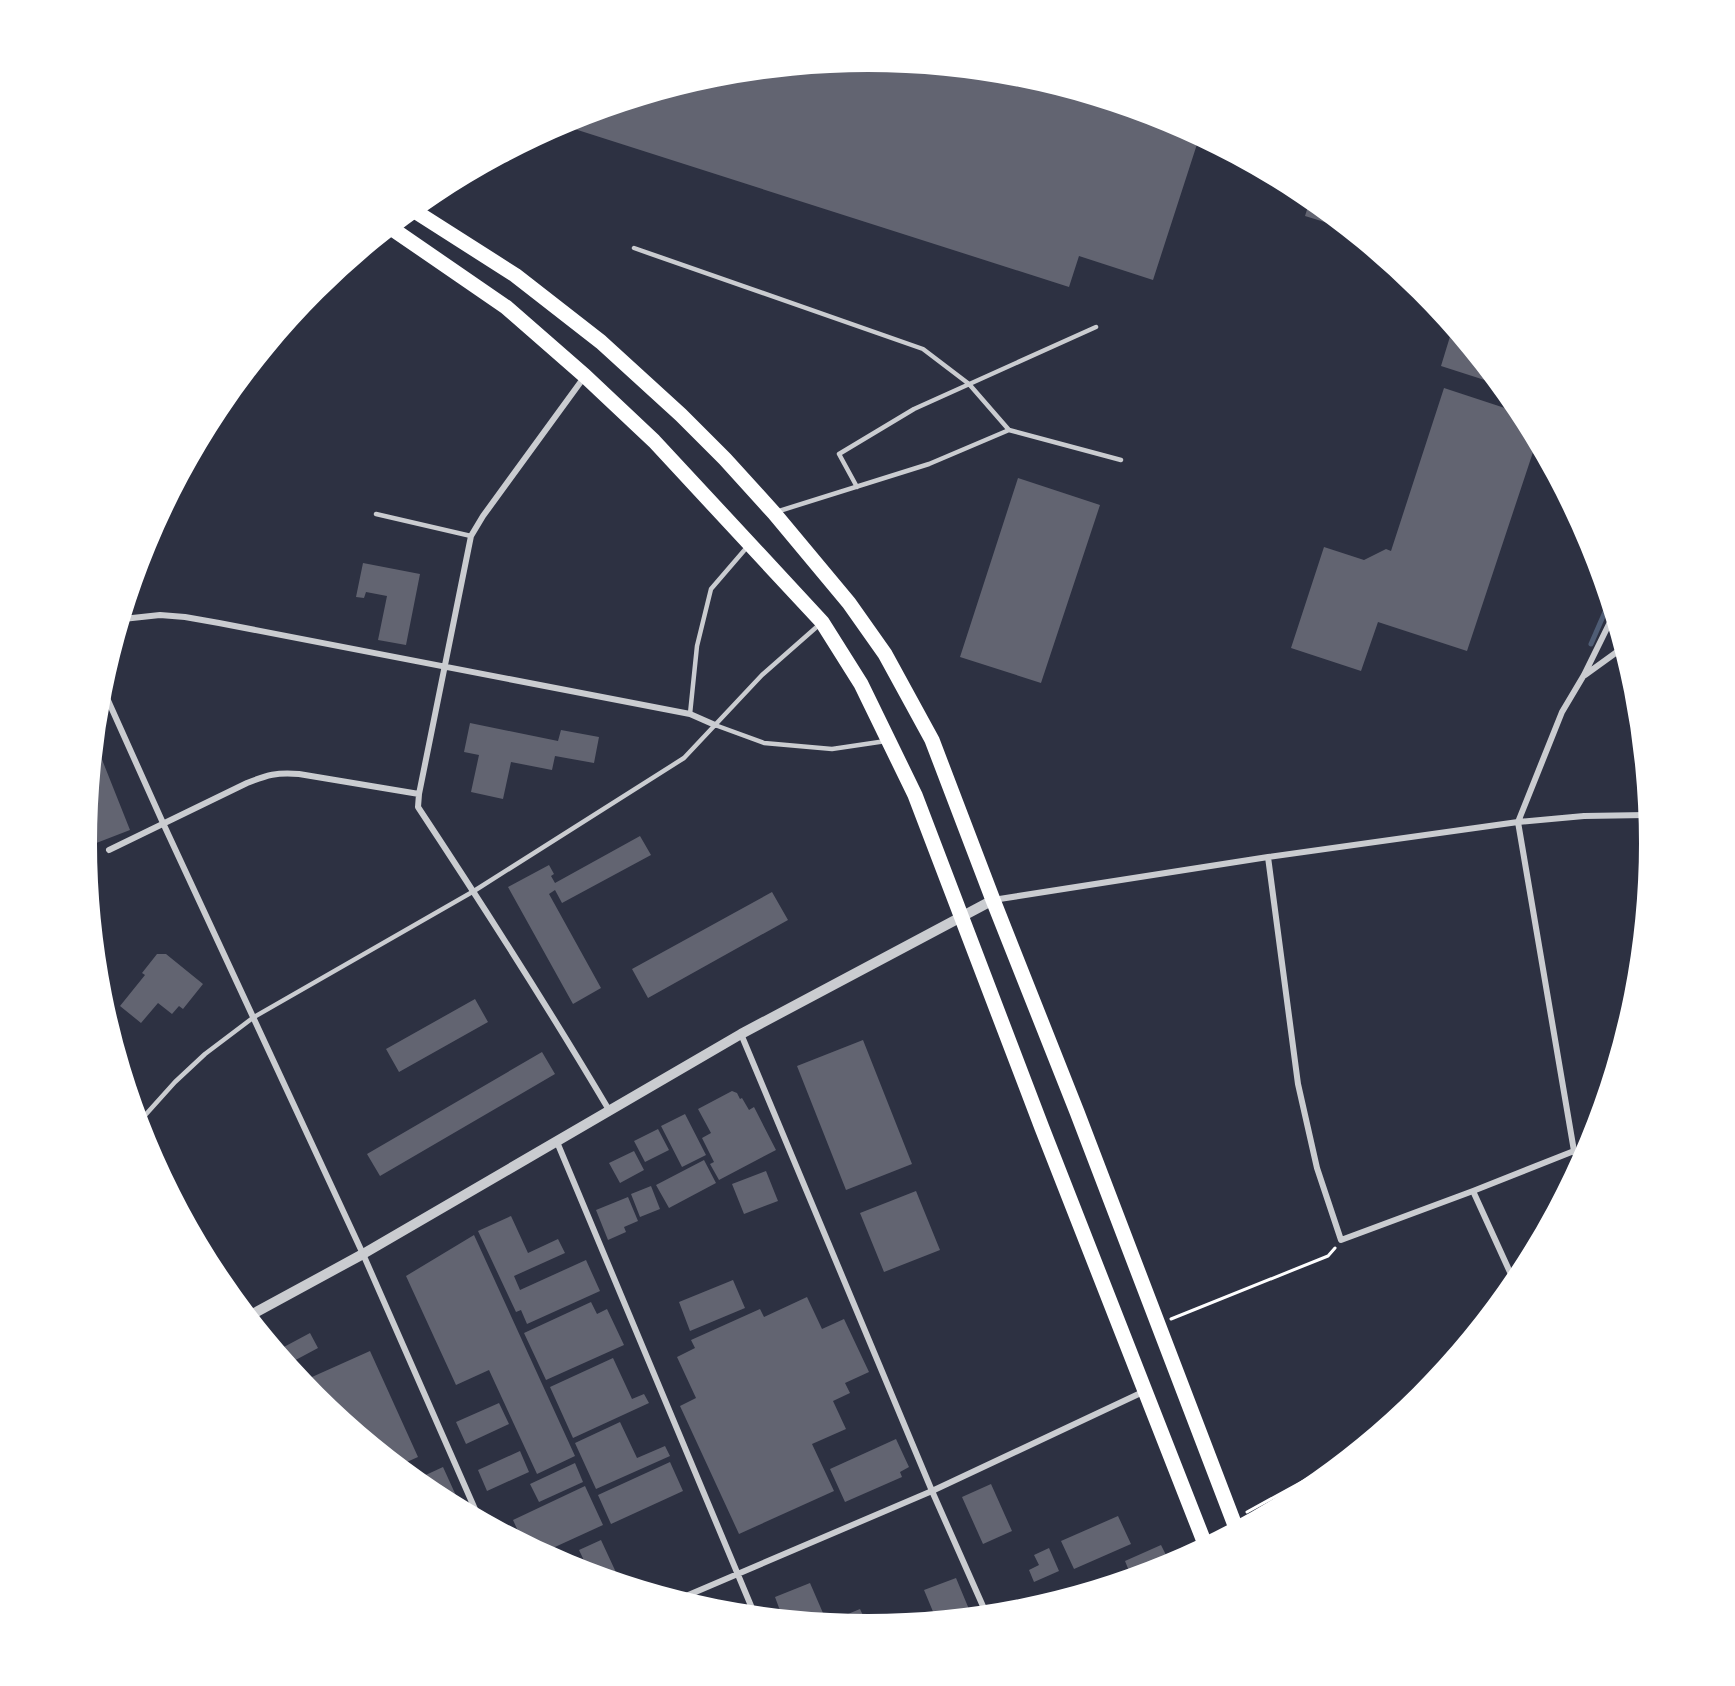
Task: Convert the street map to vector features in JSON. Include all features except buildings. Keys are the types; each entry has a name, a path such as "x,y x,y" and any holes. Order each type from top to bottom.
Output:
{"main road":[{"path":"421,215 515,276 601,342 681,415 774,513 849,603 885,654 932,741 1234,1521"},
{"path":"397,232 506,307 585,376 654,441 822,622 861,684 915,795 1202,1537"}],"street":[{"path":"585,376 483,516 471,536 418,807 474,891 609,1110"},
{"path":"130,618 160,615 185,617 690,714 715,725"},
{"path":"1268,857 1298,1083 1317,1168 1341,1240 1574,1151 1518,822 1562,712 1584,675 1607,627"},
{"path":"1584,675 1615,654"},
{"path":"109,703 363,1254 473,1506"},
{"path":"109,850 268,774 283,772 419,794"},
{"path":"256,1312 363,1254 741,1034 993,900 1268,857 1518,822 1584,816 1638,815"},
{"path":"741,1034 932,1491 982,1605"},
{"path":"557,1142 750,1604"},
{"path":"1473,1191 1509,1271"},
{"path":"692,1593 932,1491 1146,1391"}],"lane":[{"path":"634,248 923,349 969,384 1009,430 1121,460"},
{"path":"857,487 839,454 915,409 1096,327"},
{"path":"774,513 929,464 1009,430"},
{"path":"376,514 471,536"},
{"path":"690,714 697,646 711,589 750,544"},
{"path":"146,1114 175,1082 205,1054 254,1017 474,891 684,758 762,675 822,622"},
{"path":"715,725 764,743 832,749 889,740"}],"path":[{"path":"1159,1325 1328,1256 1341,1240"}],"waterway":[{"path":"1591,644 1604,615"}]}
